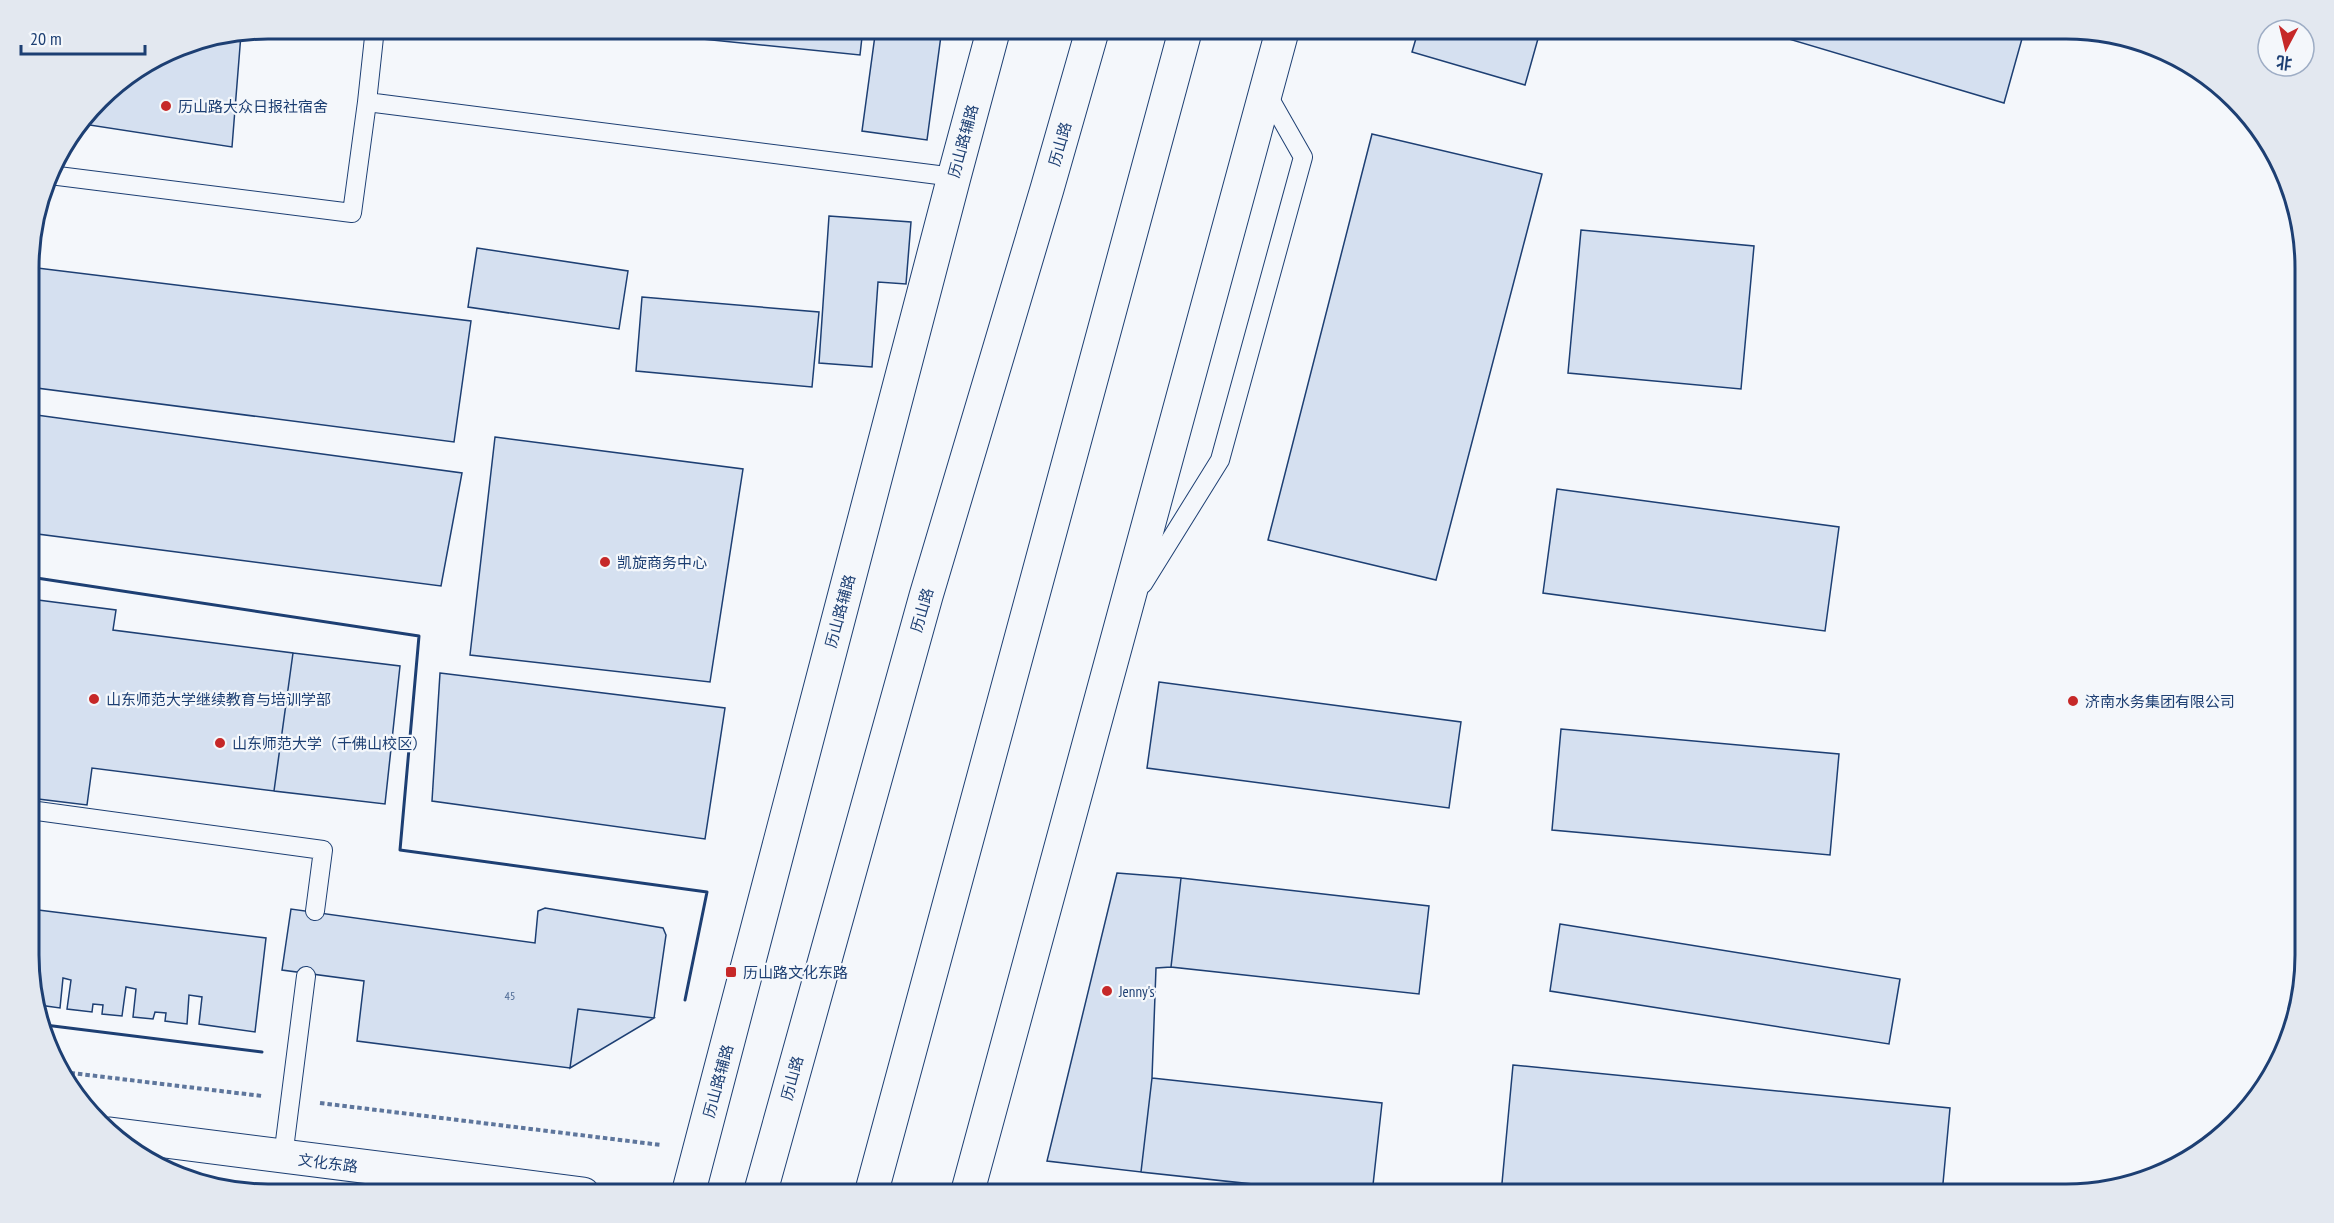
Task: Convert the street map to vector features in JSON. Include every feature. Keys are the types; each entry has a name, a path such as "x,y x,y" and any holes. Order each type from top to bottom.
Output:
{"main road":[{"name":"历山路辅路","path":"691,1184 991,39"},
{"name":"历山路","path":"763,1184 926,596 1090,39"},
{"path":"874,1184 1183,39"},
{"path":"970,1184 1280,39"},
{"name":"文化东路","path":"128,1136 502,1184"}],"lane":[{"path":"58,177 352,213 368,102 374,39"},
{"path":"1124,614 1220,460 1287,217 1303,157 1266,92"},
{"path":"368,102 954,177"},
{"path":"39,811 323,850 315,912"},
{"path":"283,1157 306,976"}],"path":[{"path":"72,1073 700,1150"}],"building":[{"path":"702,39 862,39 860,55"},
{"path":"875,39 941,39 927,140 862,131"},
{"path":"1416,39 1538,39 1525,85 1412,52"},
{"path":"1789,39 2022,39 2004,103"},
{"name":"历山路大众日报社宿舍","path":"240,41 232,147 89,125 117,96 153,70 194,51"},
{"path":"1372,134 1542,174 1436,580 1268,540"},
{"path":"829,216 911,222 906,284 878,282 872,367 819,363"},
{"path":"1581,230 1754,246 1741,389 1568,373"},
{"path":"477,248 628,271 619,329 468,307"},
{"path":"39,268 471,321 454,442 39,388"},
{"path":"642,297 819,312 812,387 636,371"},
{"path":"39,415 462,473 441,586 39,534"},
{"name":"凯旋商务中心","path":"495,437 743,469 710,682 470,655"},
{"path":"1557,489 1839,527 1825,631 1543,593"},
{"path":"39,600 116,610 113,630 293,653 274,791 92,768 87,805 39,799"},
{"path":"293,653 400,666 385,804 274,791"},
{"path":"440,673 725,708 705,839 432,801"},
{"path":"1159,682 1461,722 1449,808 1147,768"},
{"path":"1561,729 1839,754 1830,855 1552,830"},
{"path":"1117,873 1181,878 1171,967 1156,968 1152,1078 1141,1172 1047,1161"},
{"path":"1181,878 1429,906 1419,994 1171,967"},
{"path":"545,908 663,928 666,935 654,1018 578,1009 570,1068 357,1041 364,981 282,970 291,909 535,943 538,911"},
{"path":"39,910 266,938 255,1032 199,1024 202,997 189,995 187,1024 165,1021 166,1013 155,1012 153,1019 133,1017 136,989 126,987 122,1016 102,1014 103,1005 93,1004 92,1012 67,1009 71,980 63,978 60,1008 45,1006 43,1000 39,970"},
{"path":"1560,924 1900,979 1889,1044 1550,991"},
{"path":"578,1009 654,1018 570,1068"},
{"path":"1513,1065 1950,1108 1943,1184 1502,1184"},
{"path":"1152,1078 1382,1103 1373,1184 1252,1184 1141,1172"}],"wall":[{"path":"39,578 419,636 400,850 707,892 685,1000"},
{"path":"50,1026 262,1052"}],"place":[{"name":"历山路大众日报社宿舍","path":"166,106"},
{"name":"凯旋商务中心","path":"605,562"},
{"name":"山东师范大学继续教育与培训学部","path":"94,699"},
{"name":"济南水务集团有限公司","path":"2073,701"},
{"name":"山东师范大学（千佛山校区）","path":"220,743"},
{"name":"历山路文化东路","path":"731,972"},
{"name":"Jenny's","path":"1107,991"}]}
